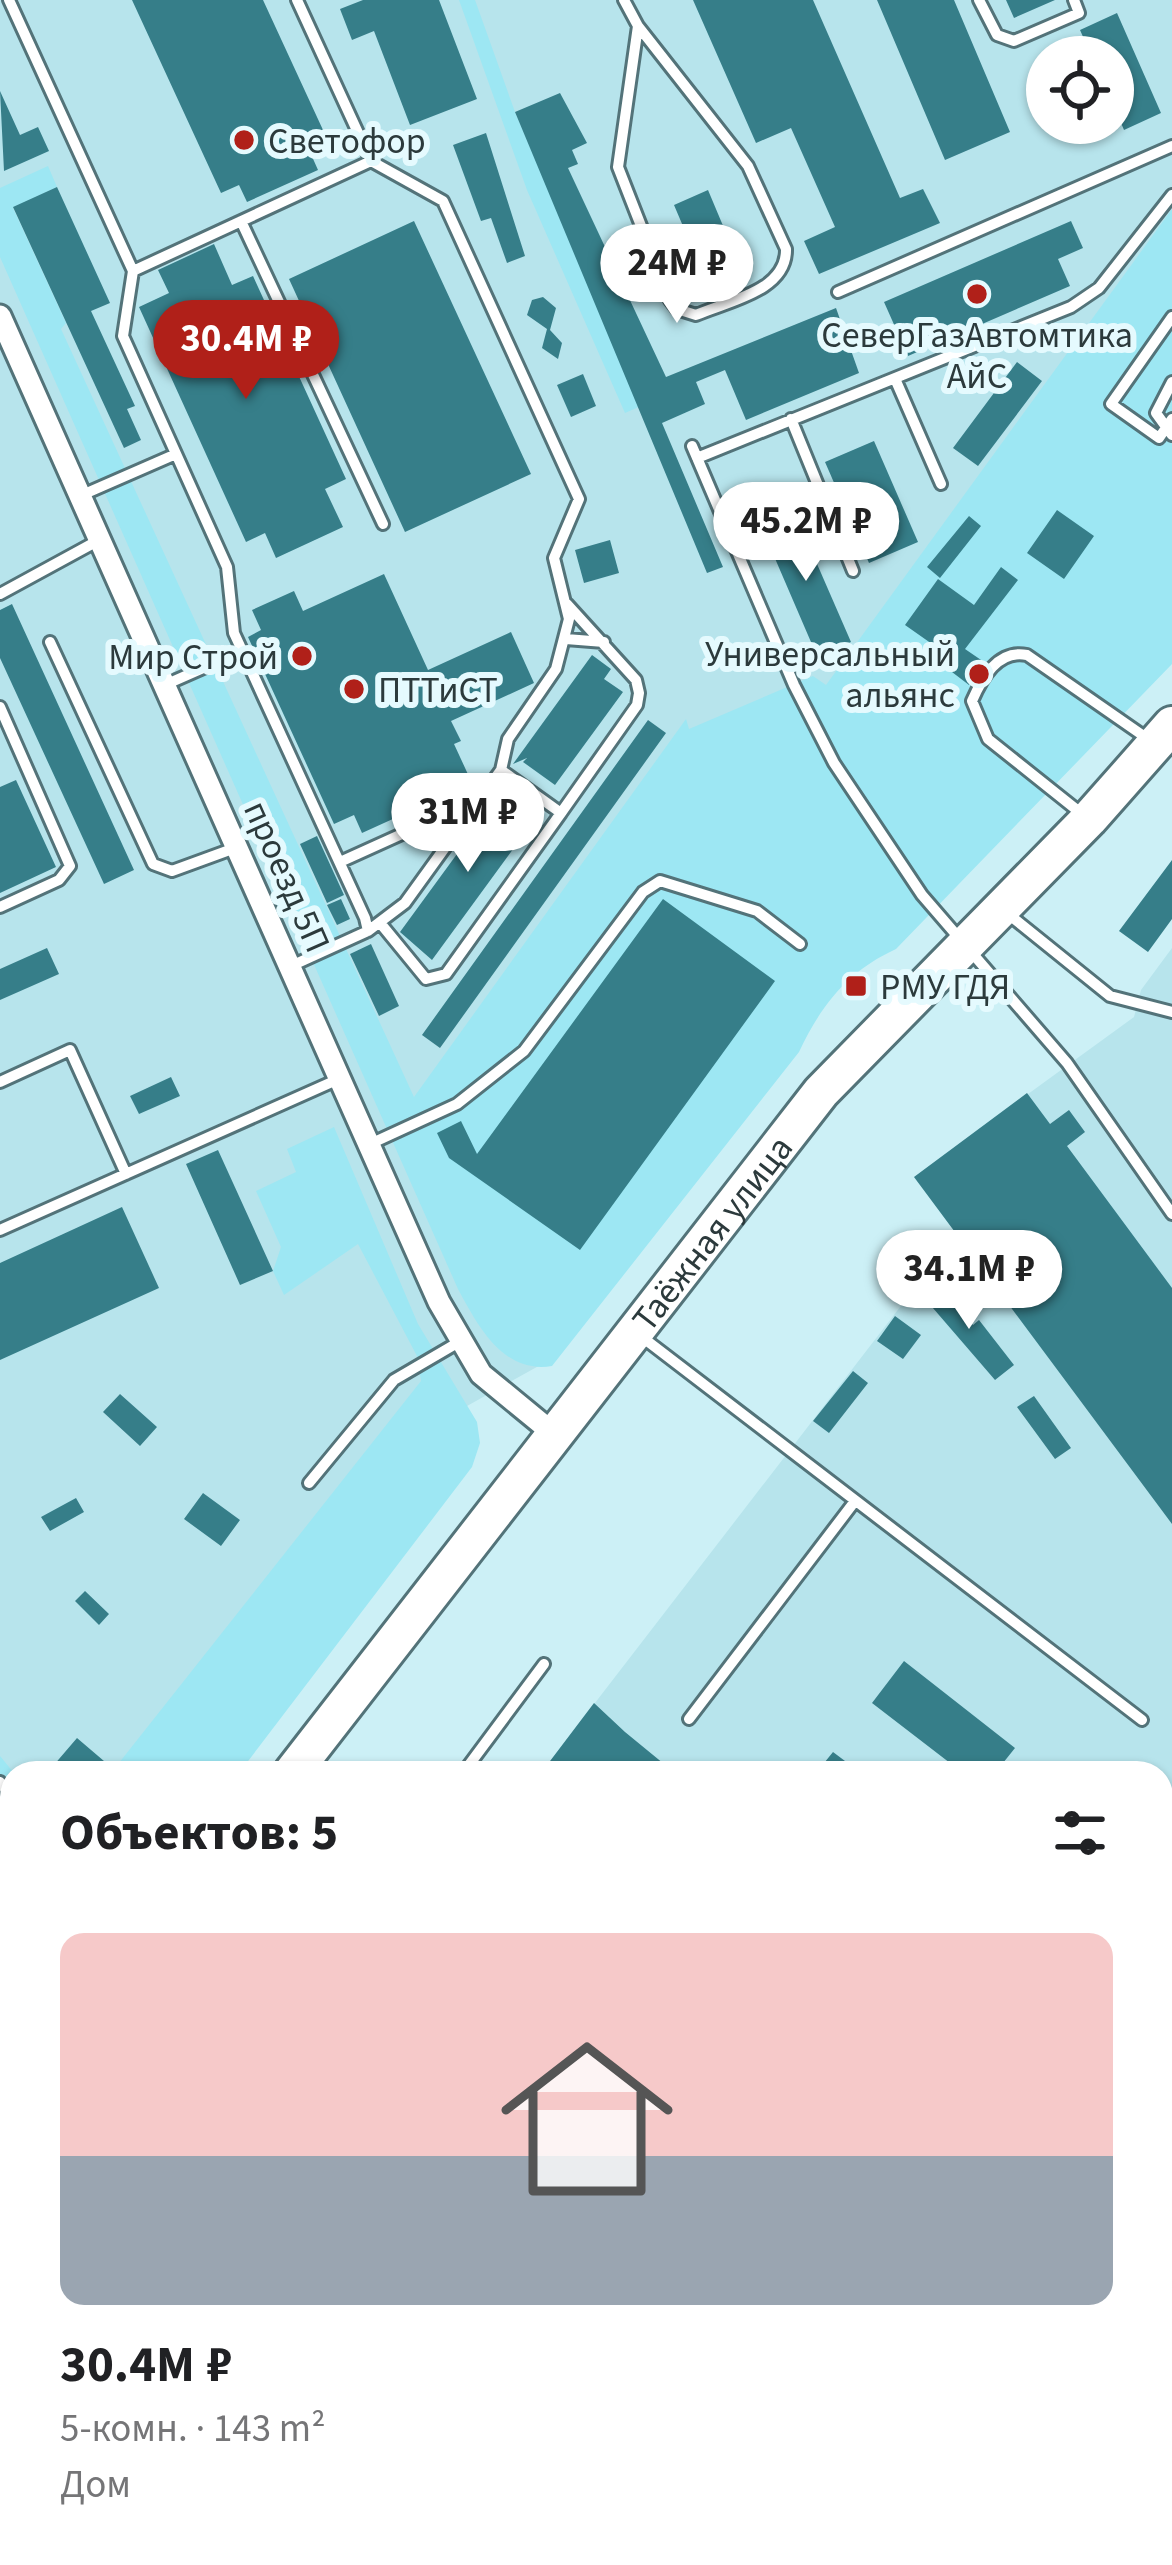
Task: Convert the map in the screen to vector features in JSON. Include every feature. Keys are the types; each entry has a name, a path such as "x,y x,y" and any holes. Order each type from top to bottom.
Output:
{"highway":[{"name":"Таёжная улица","path":"301,1761 821,1092 1089,819 1164,735"}],"street":[{"name":"проезд 5П","path":"0,316 459,1342 494,1386 554,1434"}],"lane":[{"path":"10,0 133,271 123,336 227,567 232,624 242,651 368,931"},
{"path":"291,966 381,924 405,903 501,770 503,749 550,682 566,639 567,604 554,558 578,508 576,486 443,201 371,161 297,0"},
{"path":"624,0 638,26 748,166 786,249 786,261 772,283 696,315 677,309 670,300 622,185 618,151 638,26"},
{"path":"980,0 997,35 1014,41 1079,13 1074,0"},
{"path":"838,292 1172,146"},
{"path":"133,271 371,161"},
{"path":"1172,195 1087,297 896,381 694,452 816,730 922,895 1066,1063 1172,1214"},
{"path":"242,221 383,524"},
{"path":"1172,317 1111,404 1159,438 1170,428 1158,420 1156,405 1172,382"},
{"path":"896,381 941,484"},
{"path":"791,419 853,571"},
{"path":"82,495 176,454"},
{"path":"0,593 101,539"},
{"path":"381,924 416,973 426,980 446,974 637,704 636,680 567,604"},
{"path":"566,639 604,642"},
{"path":"50,642 153,864 172,871 238,847"},
{"path":"167,684 242,651"},
{"path":"1089,819 988,739 972,701 997,662 1017,652 1036,659 1164,735"},
{"path":"0,707 70,866 59,880 0,907"},
{"path":"501,770 561,813"},
{"path":"340,862 480,799"},
{"path":"370,1144 457,1104 524,1052 643,892 660,881 757,911 800,944"},
{"path":"1000,907 1110,997 1172,1012"},
{"path":"0,1082 70,1051 126,1174"},
{"path":"0,1230 341,1078"},
{"path":"634,1331 1142,1720"},
{"path":"309,1483 394,1381 459,1342"},
{"path":"689,1719 855,1501"},
{"path":"473,1761 544,1664"}],"shaded area":[{"path":"0,0 1172,0 1172,519 869,947 544,1363 442,1420 177,1761 0,1761"},
{"path":"459,0 475,0 515,112 641,406 625,413 527,190"},
{"path":"48,166 57,187 13,208 66,323 61,329 414,1097 686,719 689,729 813,676 826,685 1172,209 1172,664 896,949 838,991 799,1052 552,1366 535,1367 506,1355 484,1332 458,1289 0,257 0,188"},
{"path":"1172,948 1172,1761 550,1761 934,1263 962,1241 914,1177 1134,1017 1141,990"},
{"path":"334,1127 418,1324 477,1422 480,1443 472,1467 248,1761 120,1761 421,1381 417,1356 358,1244 284,1295 273,1271 281,1247 256,1191 296,1172 287,1149"}],"building":[{"path":"132,0 263,0 329,143 310,152 318,170 247,202 239,185 221,193"},
{"path":"363,0 439,0 477,99 410,125 374,31 352,40 340,9"},
{"path":"693,0 813,0 900,198 923,189 940,223 819,274 804,241 835,227 791,128 756,143"},
{"path":"877,0 954,0 1010,132 945,160"},
{"path":"1006,0 1055,0 1014,18"},
{"path":"1117,13 1127,36 1083,36 1080,30"},
{"path":"1134,52 1161,113 1134,125"},
{"path":"0,91 20,135 38,127 49,151 4,171"},
{"path":"560,93 587,143 572,150 578,164 568,168 666,377 836,308 859,373 746,420 725,370 696,382 705,404 662,423 723,567 707,573 515,112"},
{"path":"486,133 525,256 507,263 491,218 481,221 453,145"},
{"path":"57,187 110,303 91,311 135,406 127,409 141,440 124,448 13,207"},
{"path":"708,190 742,271 708,285 674,205"},
{"path":"414,221 531,474 405,532 289,279"},
{"name":"СеверГазАвтомтика АйС","path":"1071,221 1083,248 1058,259 1070,286 908,356 884,302"},
{"path":"214,244 232,285 253,276 346,479 325,489 343,527 276,558 265,533 246,542 139,307 169,293 158,270"},
{"path":"543,297 556,308 550,330 562,343 558,359 542,348 547,329 527,315 532,300"},
{"path":"1017,362 1042,381 978,466 953,448"},
{"path":"583,374 596,406 571,417 557,385"},
{"path":"874,441 918,542 869,563 825,462"},
{"path":"1057,510 1094,536 1064,579 1027,553"},
{"path":"794,511 851,642 817,656 761,526"},
{"path":"969,516 981,526 940,578 927,567"},
{"path":"610,540 619,573 584,583 575,550"},
{"path":"1001,567 1018,580 965,649 984,662 969,685 938,655 942,651 905,625 938,579 974,605"},
{"name":"ПТТиСТ","path":"384,574 428,670 511,632 534,683 451,721 461,741 454,744 472,783 362,833 354,815 334,824 248,637 261,630 252,610 294,591 303,611"},
{"path":"12,604 134,870 104,884 0,658 0,610"},
{"path":"592,655 611,669 604,679 623,692 555,785 523,762 527,758 513,764"},
{"path":"648,720 666,733 440,1048 422,1035"},
{"path":"16,780 56,867 0,893 0,787"},
{"path":"503,791 538,815 432,960 400,932"},
{"path":"317,836 344,895 327,903 300,844"},
{"path":"1172,860 1172,919 1148,952 1119,931"},
{"path":"341,899 350,919 337,925 327,905"},
{"path":"663,899 775,981 580,1250 449,1158 437,1133 461,1121 477,1154"},
{"path":"371,944 399,1006 379,1016 350,954"},
{"path":"47,948 59,974 0,1000 0,969"},
{"path":"171,1077 180,1096 139,1114 130,1096"},
{"path":"1027,1093 1050,1124 1069,1110 1085,1132 1067,1146 1172,1288 1172,1524 914,1177"},
{"path":"218,1150 273,1271 240,1285 186,1164"},
{"path":"122,1207 159,1288 0,1360 0,1263"},
{"path":"935,1281 973,1325 979,1320 1014,1365 995,1380 920,1293"},
{"path":"895,1316 921,1335 903,1359 877,1341"},
{"path":"853,1371 868,1383 829,1433 813,1421"},
{"path":"120,1394 157,1427 140,1446 103,1412"},
{"path":"1034,1396 1071,1448 1055,1459 1017,1407"},
{"path":"203,1493 240,1520 221,1546 184,1519"},
{"path":"76,1498 84,1512 50,1531 41,1517"},
{"path":"85,1591 109,1614 99,1625 75,1601"},
{"path":"904,1661 1015,1748 1005,1761 947,1761 872,1703"},
{"path":"594,1703 660,1761 550,1761"},
{"path":"77,1738 104,1761 57,1761"}],"place":[{"name":"Светофор","path":"244,140"},
{"name":"СеверГазАвтомтика АйС","path":"977,294"},
{"name":"Мир Строй","path":"302,656"},
{"name":"Универсальный альянс","path":"979,674"},
{"name":"ПТТиСТ","path":"354,689"},
{"name":"РМУ ГДЯ","path":"856,986"}]}
